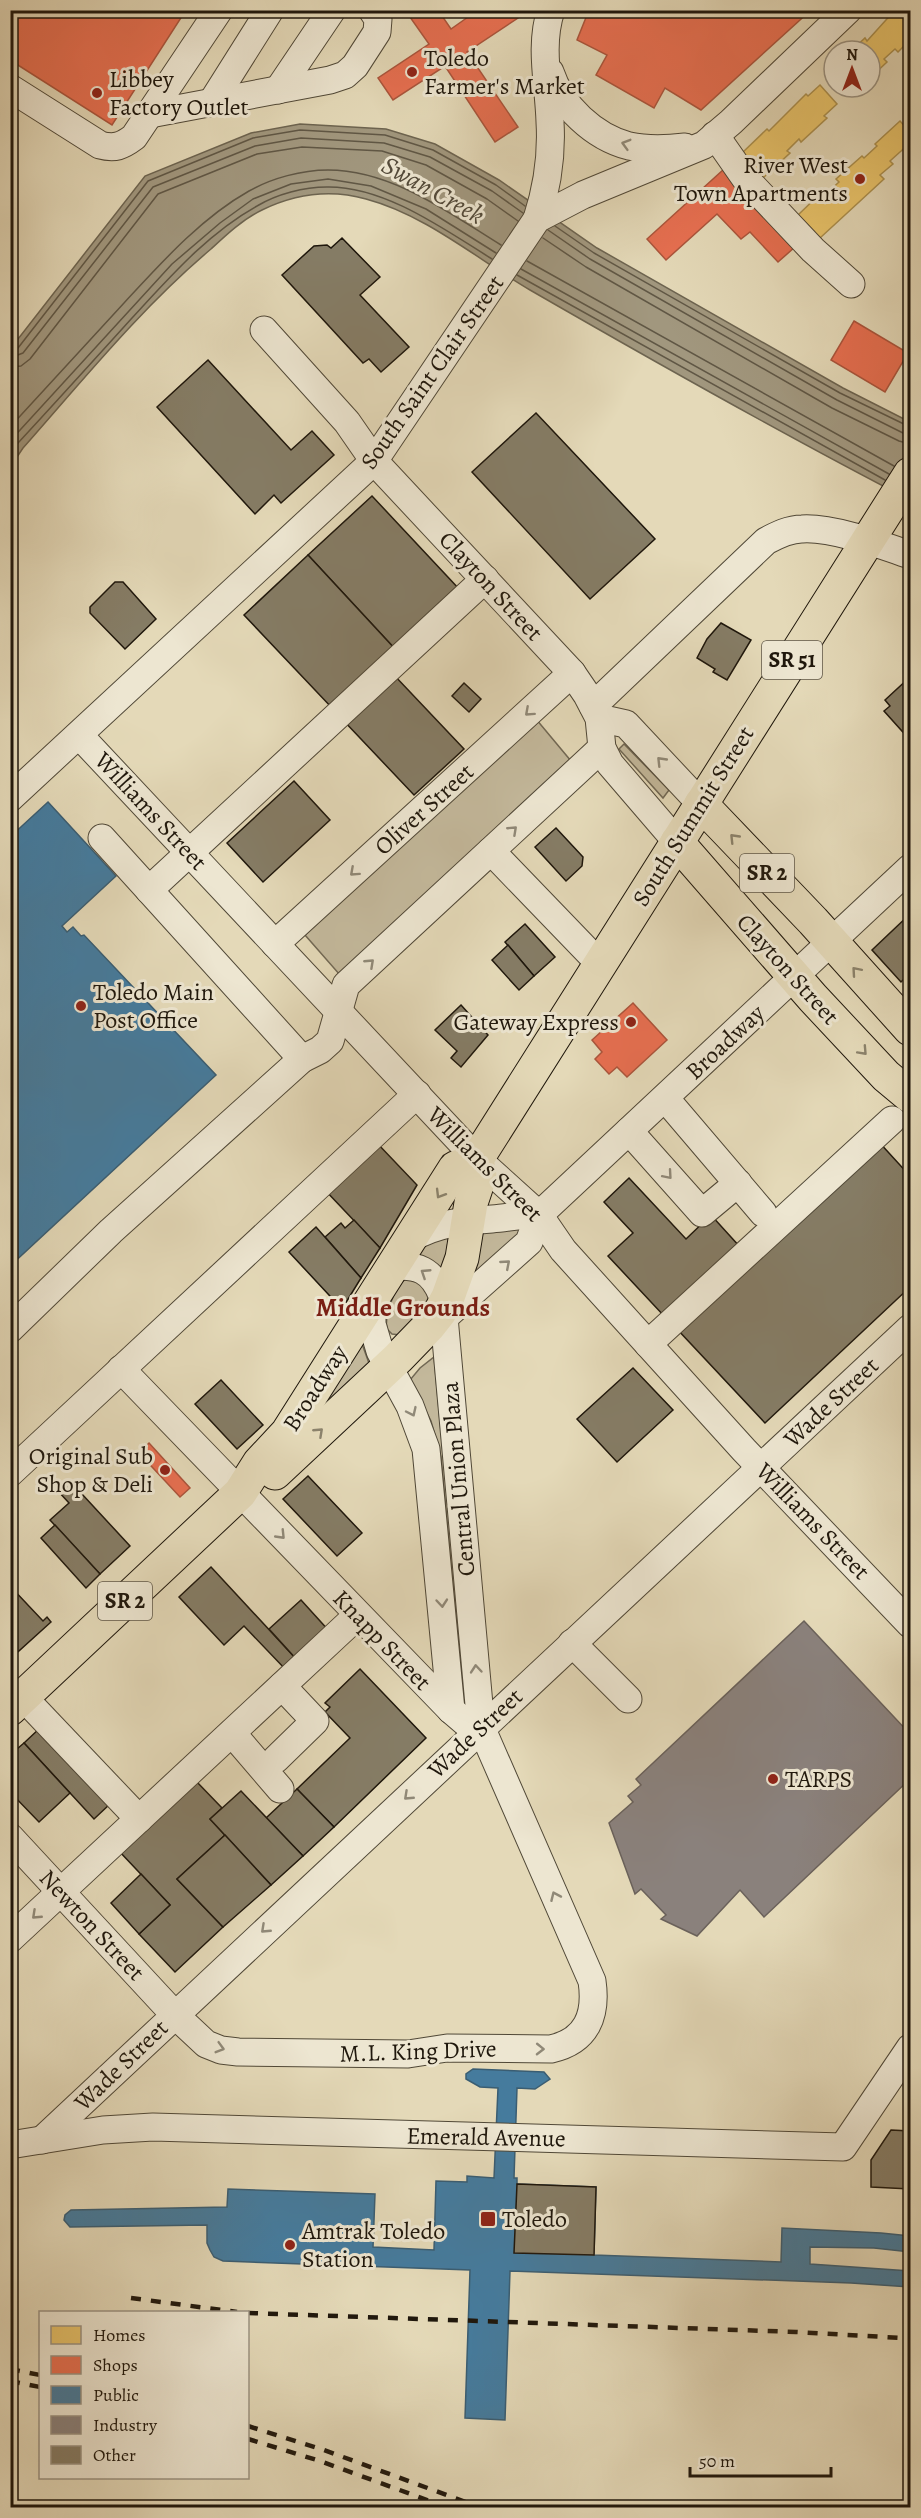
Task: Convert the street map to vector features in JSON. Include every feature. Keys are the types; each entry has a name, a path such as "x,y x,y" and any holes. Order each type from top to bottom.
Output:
{"main road":[{"name":"South Summit Street","path":"410,1239 455,1168 477,1158 910,474"},
{"name":"Clayton Street","path":"701,804 910,1029"},
{"name":"Clayton Street","path":"677,842 794,977 886,1076 901,1108"},
{"name":"South Summit Street","path":"393,1363 444,1312 462,1257 475,1189 480,1176 477,1158"},
{"name":"Broadway","path":"17,1703 240,1493 259,1463 287,1433 410,1239"},
{"name":"Broadway","path":"240,1493 272,1476 393,1363"}],"street":[{"path":"10,87 100,145 112,148 122,146 134,137 219,10"},
{"path":"212,102 270,10"},
{"path":"278,90 332,10"},
{"path":"150,114 345,75 355,66 377,32 378,19 372,10"},
{"path":"550,10 545,37 551,144 548,206 710,140 848,10"},
{"path":"546,60 554,83 566,102 582,120 604,136 629,146 662,149 710,140"},
{"path":"710,140 813,250 851,284"},
{"name":"South Saint Clair Street","path":"10,798 374,461 548,206"},
{"name":"Clayton Street","path":"264,330 347,422 374,461 572,673 596,712 602,748 610,764 677,842"},
{"path":"596,712 766,541 781,533 802,529 876,529 910,555"},
{"path":"149,890 188,851 485,579"},
{"name":"Oliver Street","path":"275,944 572,673"},
{"name":"Clayton Street","path":"596,712 626,724 701,804"},
{"name":"Williams Street","path":"79,735 477,1158 539,1215 563,1250 648,1344 910,1624"},
{"path":"10,1329 111,1231 302,1059 320,1050 330,1041 346,985 602,748"},
{"path":"102,838 302,1059"},
{"path":"490,851 600,963"},
{"name":"Broadway","path":"444,1312 529,1242 539,1215 910,868"},
{"path":"10,1473 417,1094"},
{"path":"665,1098 763,1213"},
{"path":"648,1344 901,1108"},
{"path":"629,1131 702,1213 738,1183"},
{"path":"410,1239 430,1229 469,1220 494,1219 517,1214 539,1215"},
{"name":"Central Union Plaza","path":"393,1267 408,1266 424,1269 438,1284 444,1312 481,1727"},
{"name":"Central Union Plaza","path":"372,1299 372,1324 393,1363 416,1420 429,1465 451,1710"},
{"name":"Wade Street","path":"42,2140 174,2014 910,1328"},
{"name":"Knapp Street","path":"121,1369 451,1710 465,1722 481,1727"},
{"path":"10,1939 358,1615"},
{"path":"572,1643 628,1699"},
{"path":"276,1758 315,1721 282,1686"},
{"path":"17,1703 139,1819"},
{"name":"M.L. King Drive","path":"174,2014 206,2044 221,2050 238,2052 408,2054 447,2048 551,2049 565,2046 574,2040 588,2024 593,2004 592,1981 481,1727"},
{"path":"232,1733 280,1789"},
{"name":"Newton Street","path":"10,1837 174,2014"},
{"name":"Emerald Avenue","path":"10,2145 104,2130 153,2127 843,2147 910,2049"}],"shaded area":[{"path":"536,719 571,761 340,975 305,935"},
{"path":"624,744 669,790 663,798 619,749"},
{"path":"532,1224 467,1280 478,1234"},
{"path":"449,1234 444,1272 415,1253 423,1247"},
{"path":"406,1279 422,1283 430,1298 411,1327 400,1335 392,1334 387,1329 389,1309 394,1294"},
{"path":"361,1341 370,1366 319,1414 315,1409"},
{"path":"434,1357 468,1720 466,1720 441,1457 431,1421 410,1380"}],"water":[{"name":"Swan Creek","path":"300,124 386,129 435,144 499,180 597,248 843,388 910,422 910,500 766,424 624,344 510,278 430,227 388,206 339,194 313,195 287,200 255,214 235,228 186,271 137,320 23,448 11,466 11,348 145,176 251,133"}],"building: Homes":[{"path":"895,10 910,10 910,40 898,52 895,49 884,59 887,62 882,67 882,39 869,39"},
{"name":"River West Town Apartments","path":"820,85 822,99 833,99 837,104 824,116 827,118 801,142 799,139 787,151 790,153 763,178 741,154 767,129 769,131 806,94 808,96"},
{"name":"River West Town Apartments","path":"900,121 910,132 910,143 890,161 893,164 880,175 884,179 820,238 798,215 824,190 827,193 839,182 836,179 862,156 864,158 877,146 875,144"}],"building: Shops":[{"name":"Libbey Factory Outlet","path":"10,10 186,10 112,125 10,60"},
{"name":"Toledo Farmer's Market","path":"405,10 438,10 451,29 478,10 514,10 518,18 467,52 518,127 495,142 445,66 393,100 378,78 429,44"},
{"path":"589,10 811,10 701,110 665,88 654,108 596,75 607,55 577,40"},
{"path":"724,169 795,247 778,262 750,232 741,239 717,214 666,260 647,239"},
{"path":"854,321 908,353 885,392 831,360"},
{"name":"Gateway Express","path":"633,1003 667,1040 627,1077 617,1067 609,1074 595,1059 602,1052 592,1040"},
{"name":"Original Sub Shop & Deli","path":"149,1443 190,1488 180,1497 139,1453"}],"building: Public":[{"name":"Toledo Main Post Office","path":"48,802 116,876 62,926 67,932 73,927 81,936 84,935 216,1075 10,1266 10,837"},
{"name":"Amtrak Toledo Station","path":"473,2069 544,2072 550,2079 535,2089 517,2088 514,2178 517,2178 517,2184 596,2187 594,2255 781,2262 782,2228 881,2233 910,2236 910,2252 874,2248 810,2247 810,2264 910,2271 910,2287 510,2271 505,2420 465,2418 470,2270 223,2261 214,2257 210,2250 207,2243 207,2225 70,2227 64,2220 65,2215 71,2210 227,2207 228,2189 375,2194 373,2247 434,2250 436,2181 467,2182 467,2176 494,2178 498,2088 480,2087 466,2079 466,2074"}],"building: Industry":[{"name":"TARPS","path":"804,1621 910,1734 910,1779 764,1917 740,1890 697,1936 661,1919 666,1915 641,1889 635,1894 609,1823 633,1802 628,1796 641,1785 636,1779"}],"building: Other":[{"path":"342,238 380,277 360,295 409,347 381,372 369,359 363,363 282,275 314,246 327,245 331,248"},
{"path":"208,360 291,450 312,431 334,455 281,503 274,495 255,514 157,407"},
{"path":"536,413 655,539 590,599 472,472"},
{"path":"372,496 460,590 396,650 308,555"},
{"path":"308,555 396,650 333,709 244,615"},
{"path":"115,582 123,582 156,619 125,649 90,613 90,607"},
{"path":"721,623 751,640 727,680 713,672 715,669 697,658 707,639"},
{"path":"393,674 464,749 414,795 343,720"},
{"path":"910,677 910,740 884,711 890,706 885,700"},
{"path":"464,683 481,699 469,712 452,696"},
{"path":"294,781 330,820 263,882 227,843"},
{"path":"556,828 583,857 582,866 566,881 535,847"},
{"path":"910,914 910,973 901,982 872,950"},
{"path":"525,924 555,957 534,976 505,942"},
{"path":"508,945 534,976 519,990 492,960"},
{"path":"461,1005 488,1035 461,1067 451,1058 457,1051 435,1030"},
{"path":"878,1141 910,1176 910,1287 765,1423 677,1329"},
{"path":"376,1142 417,1185 380,1248 325,1190"},
{"path":"629,1178 686,1239 711,1215 740,1247 665,1317 608,1256 633,1233 604,1202"},
{"path":"354,1220 380,1248 361,1278 325,1237 341,1223 345,1228"},
{"path":"316,1227 361,1278 342,1309 289,1252"},
{"path":"633,1368 673,1410 617,1462 577,1419"},
{"path":"221,1380 263,1425 237,1449 195,1404"},
{"path":"308,1476 362,1533 337,1556 283,1499"},
{"path":"69,1480 130,1546 100,1574 50,1520 69,1503 58,1491"},
{"path":"55,1525 100,1574 86,1588 41,1538"},
{"path":"211,1567 298,1661 287,1671 244,1626 224,1645 179,1597"},
{"path":"10,1586 43,1621 47,1617 51,1622 10,1659"},
{"path":"301,1600 330,1632 298,1661 269,1629"},
{"path":"360,1669 426,1738 334,1827 297,1789 350,1738 325,1712 330,1707 325,1703"},
{"path":"40,1728 111,1803 94,1819 24,1743"},
{"path":"24,1743 70,1793 39,1822 10,1792 10,1755"},
{"path":"195,1780 222,1808 210,1819 225,1835 177,1879 223,1927 175,1972 139,1934 170,1905 119,1851"},
{"path":"297,1789 334,1827 303,1856 266,1818"},
{"path":"241,1791 303,1856 271,1885 210,1819"},
{"path":"225,1835 271,1885 223,1927 177,1879"},
{"path":"141,1874 170,1905 139,1934 111,1903"},
{"path":"891,2130 910,2131 910,2189 871,2187 871,2160"},
{"path":"517,2184 596,2187 594,2255 514,2253"}],"railway":[{"path":"131,2298 229,2311"},
{"path":"249,2313 796,2332 902,2338"},
{"path":"10,2369 39,2375"},
{"path":"10,2381 39,2387"},
{"path":"249,2426 324,2450 482,2508"},
{"path":"249,2439 320,2461 449,2508"}],"place":[{"name":"Toledo Farmer's Market","path":"412,72"},
{"name":"Libbey Factory Outlet","path":"97,93"},
{"name":"River West Town Apartments","path":"860,179"},
{"name":"Toledo Main Post Office","path":"81,1006"},
{"name":"Gateway Express","path":"631,1022"},
{"name":"Original Sub Shop & Deli","path":"165,1470"},
{"name":"TARPS","path":"773,1779"},
{"name":"Toledo","path":"488,2219"},
{"name":"Amtrak Toledo Station","path":"290,2245"}],"district":[{"name":"Middle Grounds","path":"403,1307"}]}
